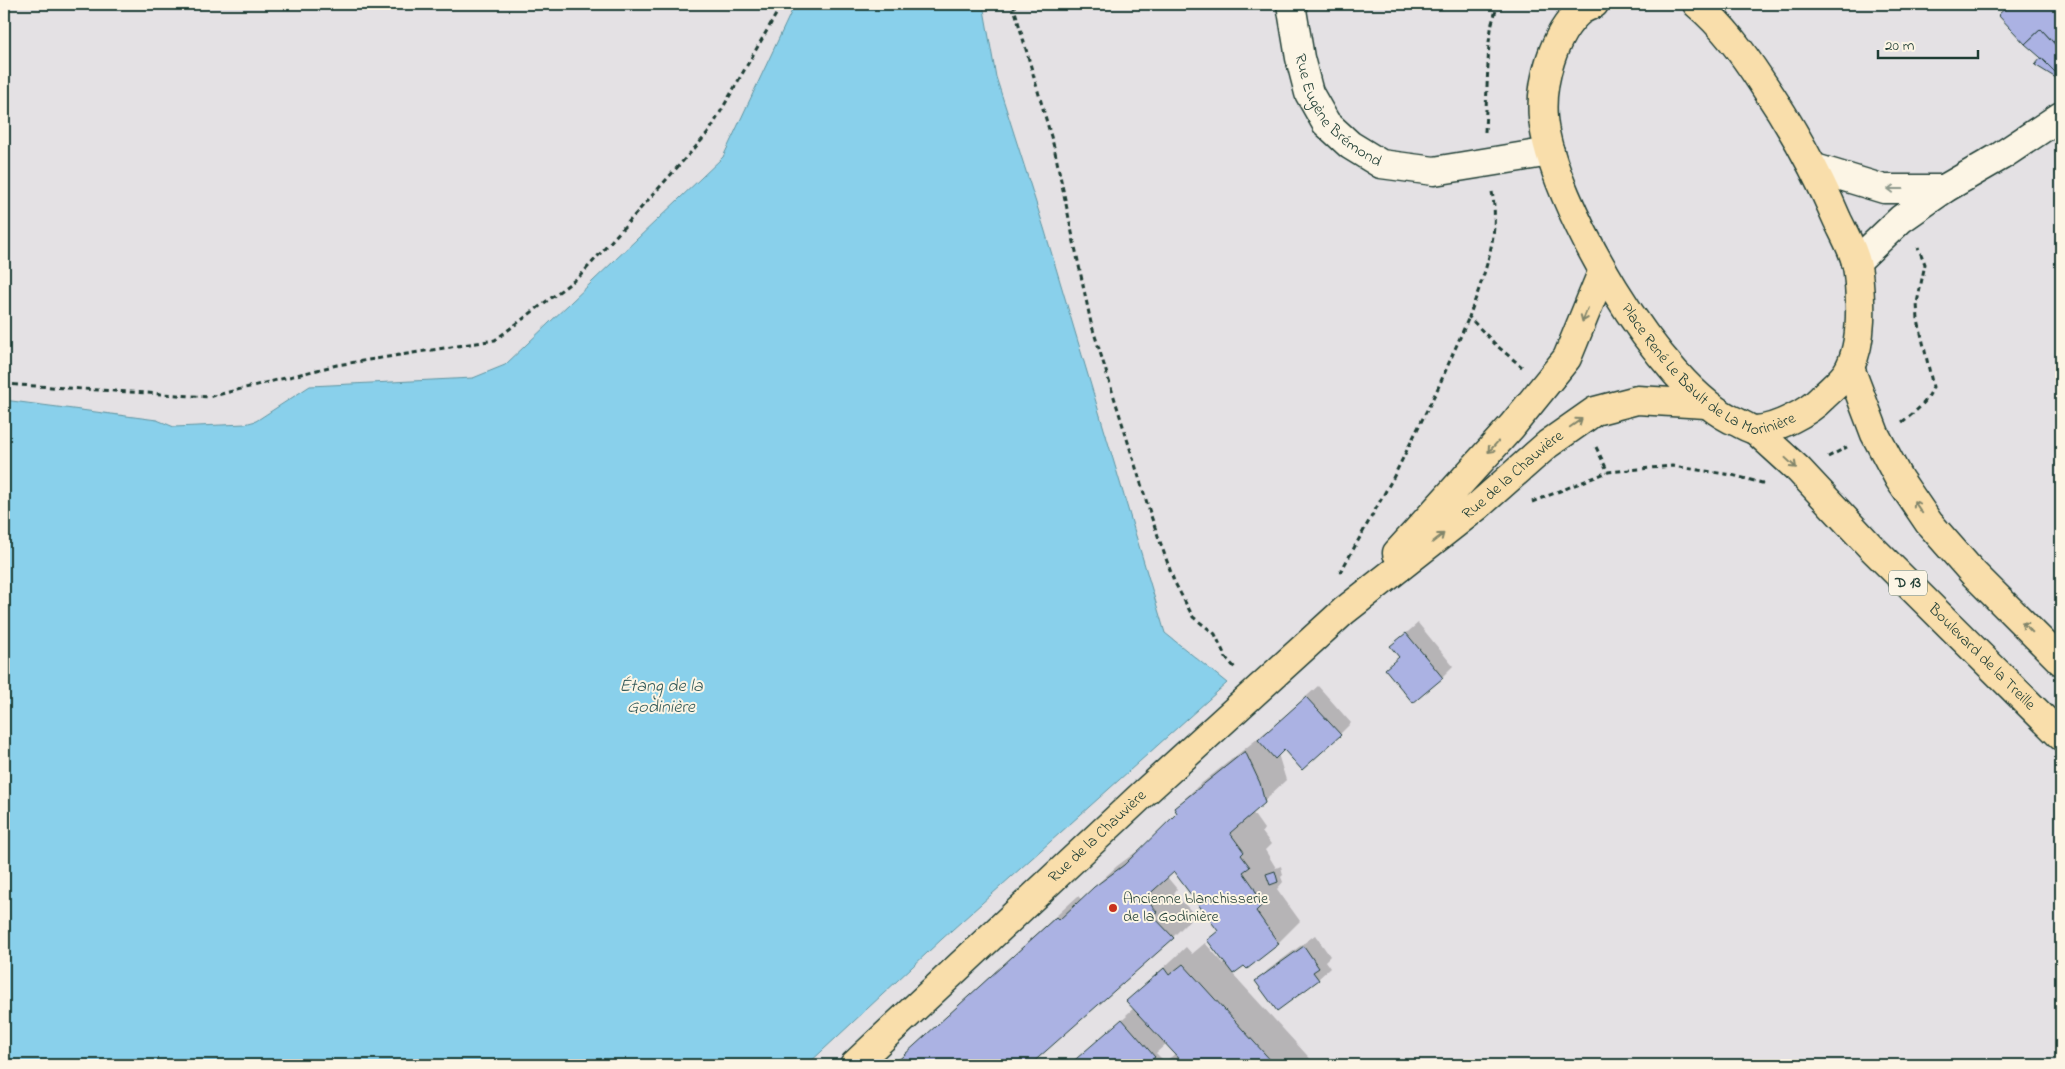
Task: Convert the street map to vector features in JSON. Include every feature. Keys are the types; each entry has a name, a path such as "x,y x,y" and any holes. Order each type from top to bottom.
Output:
{"main road":[{"name":"Place René Le Bault de La Morinière","path":"1585,6 1564,31 1552,55 1546,75 1543,117 1550,152 1568,199 1603,270 1625,306 1648,338 1706,404 1731,420 1755,430 1783,422 1804,413 1817,404 1850,368 1859,335 1861,301 1856,262 1814,168 1787,118 1729,35 1697,4"},
{"name":"Rue de la Chauvière","path":"1344,611 1452,493 1544,388 1567,358 1603,270"},
{"path":"1850,368 1874,434 1899,479 1929,523 1973,573 2061,661"},
{"name":"Rue de la Chauvière","path":"854,1065 1344,611 1479,505 1548,444 1594,411 1637,400 1706,404"},
{"name":"Boulevard de la Treille","path":"1755,430 1799,470 1871,547 2061,736"}],"street":[{"name":"Rue Eugène Brémond","path":"1291,4 1300,58 1309,93 1326,123 1350,145 1381,164 1434,171 1550,152"},
{"path":"1856,262 1901,219 1944,189 2001,156 2061,116"},
{"path":"1814,168 1884,189 1944,189"}],"path":[{"path":"4,384 209,397 337,364 495,340 580,276 709,132 782,4"},
{"path":"1013,4 1054,148 1091,323 1174,581 1193,617 1214,634 1226,658 1256,691"},
{"path":"1338,575 1393,478 1441,380 1469,317 1494,237 1494,204 1486,163 1485,125 1489,42 1498,4"},
{"path":"1581,420 1608,472 1672,466 1732,475 1762,483 1778,481 1874,434 1901,423 1913,414 1930,396 1933,387 1918,320 1917,303 1925,264 1918,247 1901,219"},
{"path":"1469,317 1496,345 1544,388"}],"water":[{"name":"Étang de la Godinière","path":"795,4 983,4 996,77 1044,228 1165,633 1227,683 942,939 807,1065 4,1065 4,400 157,420 174,427 245,424 256,421 310,386 473,378 505,365 723,157"}],"building":[{"path":"2010,4 2061,4 2061,34 2053,42 2041,29 2025,44 1998,15"},
{"path":"2041,29 2061,51 2060,81 2056,78 2058,75 2045,64 2047,63 2025,44"},
{"path":"2061,34 2061,51 2053,42"},
{"path":"2041,58 2058,75 2056,78 2035,65"},
{"path":"1406,633 1443,678 1413,703 1385,669 1399,657 1390,646"},
{"path":"1306,697 1341,735 1302,770 1284,750 1275,759 1258,740"},
{"name":"Ancienne blanchisserie de la Godinière","path":"1245,751 1260,783 1265,803 1230,833 1244,852 1241,855 1250,867 1243,872 1253,886 1262,905 1256,911 1279,944 1247,969 1244,966 1233,974 1207,940 1218,931 1174,872 1145,898 1157,912 1152,915 1174,938 1030,1065 893,1065 1056,917 1059,920 1094,887 1124,865 1177,813 1174,808"},
{"path":"1275,871 1278,882 1270,885 1266,874"},
{"path":"1304,946 1319,968 1313,972 1319,980 1277,1011 1255,981"},
{"path":"1183,964 1275,1065 1185,1065 1126,1001 1164,968 1169,975"},
{"path":"1122,1019 1155,1057 1146,1065 1069,1065"}],"place":[{"name":"Ancienne blanchisserie de la Godinière","path":"1113,908"}]}
